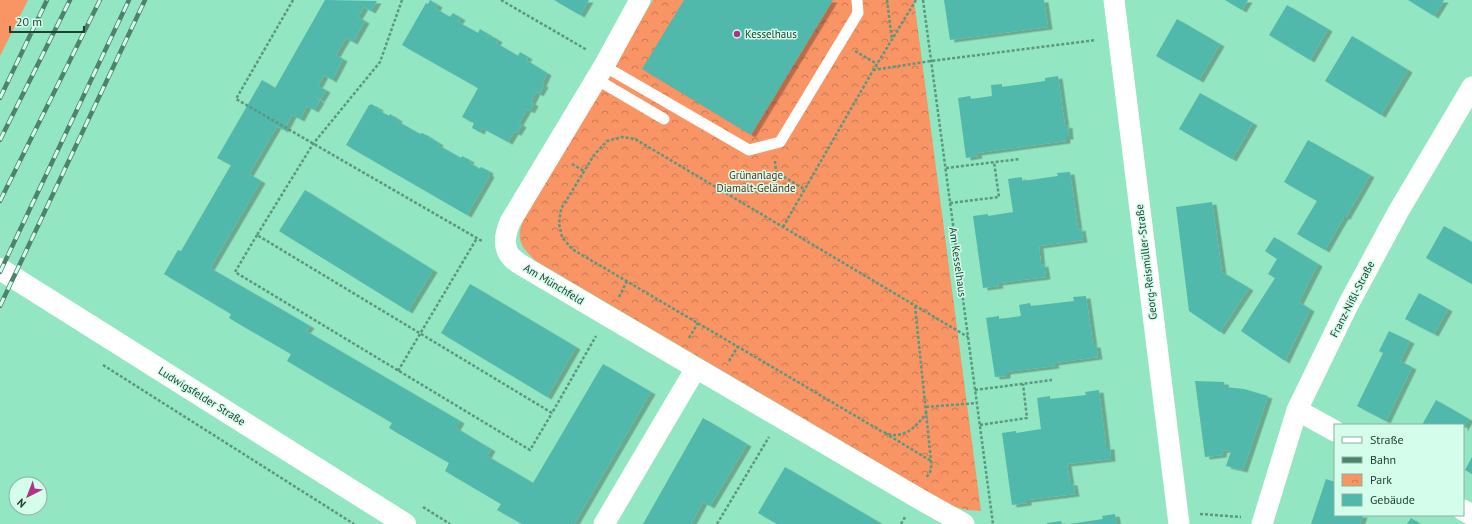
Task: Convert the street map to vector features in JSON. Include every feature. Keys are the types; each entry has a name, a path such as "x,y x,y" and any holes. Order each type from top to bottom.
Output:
{"street":[{"name":"Am Münchfeld","path":"640,0 602,69 510,222 506,231 505,240 507,249 512,258 528,269 696,368"},
{"name":"Georg-Reismüller-Straße","path":"1114,0 1177,518"},
{"name":"Franz-Nißl-Straße","path":"1263,522 1297,410 1348,305 1391,225 1472,87"},
{"name":"Ludwigsfelder Straße","path":"0,269 405,524"},
{"path":"604,524 696,368 964,524"},
{"path":"1297,410 1334,430"}],"lane":[{"path":"602,69 749,150 773,144 780,142 858,13 857,0"},
{"path":"602,69 664,119"}],"path":[{"path":"292,0 236,99 512,258"},
{"path":"402,0 380,62 312,144 235,272 530,450 628,282"},
{"path":"501,0 602,69"},
{"path":"887,0 892,40"},
{"path":"783,227 873,70 916,0"},
{"name":"Am Kesselhaus","path":"923,0 993,524"},
{"path":"873,70 931,61 1119,37"},
{"path":"841,42 877,64"},
{"path":"931,461 572,248 562,238 559,224 561,209 594,155 607,141 622,136 635,139 968,337"},
{"path":"773,144 776,172 804,189"},
{"path":"946,168 1020,158"},
{"path":"950,203 998,197 994,162"},
{"path":"258,235 552,413"},
{"path":"398,371 477,238"},
{"path":"915,306 932,470 916,497"},
{"path":"97,360 354,524"},
{"path":"975,390 1052,380"},
{"path":"980,425 1027,418 1023,384"},
{"path":"926,407 977,403"},
{"path":"881,431 894,435 906,432 917,425 927,412"},
{"path":"717,524 780,418"},
{"path":"1177,518 1263,522"}],"green space":[{"path":"0,0 28,0 0,56"},
{"name":"Grünanlage Diamalt-Gelände","path":"653,0 914,0 981,511 967,510 952,506 536,261 524,248 520,239 523,221"}],"building":[{"path":"325,0 377,1 371,11 364,7 358,17 365,21 353,42 346,38 341,46 336,55 343,59 332,80 324,75 318,86 326,90 320,100 313,95 320,101 314,110 307,106 300,119 292,115 284,130 277,126 249,174 261,181 210,268 310,326 306,331 460,421 456,428 491,449 487,456 533,483 603,364 651,392 574,524 522,524 497,510 501,504 445,471 449,463 389,428 392,423 287,361 291,354 229,318 231,314 164,274 178,250 181,251 231,165 217,158 262,80 275,88"},
{"path":"430,0 438,5 436,9 450,17 453,13 461,18 458,22 478,33 480,29 488,34 487,39 490,35 498,40 496,43 518,56 520,52 528,57 526,60 547,73 542,84 544,85 539,94 536,92 531,102 534,104 530,111 527,109 519,123 522,125 517,133 514,132 508,142 482,128 480,132 472,128 474,123 462,117 478,88 402,45 426,3 428,4"},
{"path":"554,0 589,0 580,15"},
{"name":"Kesselhaus","path":"684,0 833,0 751,135 642,69"},
{"path":"944,0 1044,0 1048,27 950,40"},
{"path":"1225,0 1248,0 1242,10"},
{"path":"1408,0 1444,0 1434,16"},
{"path":"1287,5 1328,29 1310,60 1269,35"},
{"path":"1177,19 1220,44 1199,80 1156,56"},
{"path":"1352,36 1408,70 1381,115 1325,81"},
{"path":"1058,76 1065,126 1068,125 1069,137 1066,137 1066,141 977,153 978,156 966,158 958,98 970,96 971,99 992,96 991,85 1002,84 1002,87 1045,81 1045,78"},
{"path":"1200,93 1253,123 1232,159 1179,129"},
{"path":"371,104 379,108 378,110 389,116 390,114 398,119 397,121 420,134 422,133 430,137 429,140 431,138 439,143 438,145 461,158 462,156 470,160 469,162 479,169 481,167 489,171 488,173 490,175 467,215 346,145"},
{"path":"1308,140 1370,175 1325,250 1297,234 1317,201 1284,182"},
{"path":"1070,172 1078,229 1081,228 1083,240 1039,246 1041,265 1044,264 1046,277 998,283 999,286 983,288 973,216 988,214 988,216 1013,212 1008,179 1022,177 1022,181 1058,176 1057,173"},
{"path":"305,190 433,270 408,311 279,231"},
{"path":"1212,202 1222,272 1249,288 1220,332 1189,311 1176,207"},
{"path":"1444,226 1472,242 1472,284 1426,258"},
{"path":"1274,237 1318,264 1299,302 1310,309 1285,361 1241,331 1275,278 1268,274 1277,259 1265,251"},
{"path":"470,284 576,347 547,397 441,333"},
{"path":"1419,293 1448,309 1434,334 1405,319"},
{"path":"1086,296 1093,345 1096,345 1098,357 1054,363 1055,366 1006,372 1006,376 995,377 986,318 999,316 999,319 1021,316 1019,305 1030,303 1031,306 1074,301 1073,297"},
{"path":"1389,331 1410,341 1400,361 1412,367 1386,421 1357,406 1383,353 1379,351"},
{"path":"1195,381 1224,382 1225,387 1244,389 1268,396 1243,470 1226,466 1231,451 1223,450 1222,455 1205,457"},
{"path":"1099,390 1106,447 1110,447 1111,459 1067,464 1070,483 1073,483 1075,494 1027,500 1027,503 1012,505 1002,433 1016,431 1016,433 1041,429 1037,398 1050,396 1050,399 1086,395 1085,392"},
{"path":"1436,400 1469,419 1464,427 1464,424 1423,424"},
{"path":"703,418 747,444 710,506 703,502 691,524 643,524"},
{"path":"1472,457 1472,474 1465,470"},
{"path":"785,467 882,524 777,524 758,513"},
{"path":"1326,479 1334,482 1334,516 1363,516 1360,524 1311,524"},
{"path":"1115,514 1117,524 1069,524 1103,519 1102,516"},
{"path":"1411,518 1420,524 1407,524"},
{"path":"1061,521 1062,524 1047,524 1047,523"}],"railway":[{"path":"0,98 47,0"},
{"path":"0,140 70,0"},
{"path":"0,201 100,0"},
{"path":"0,272 129,0"},
{"path":"0,306 145,0"}],"place":[{"name":"Kesselhaus","path":"737,34"}]}
